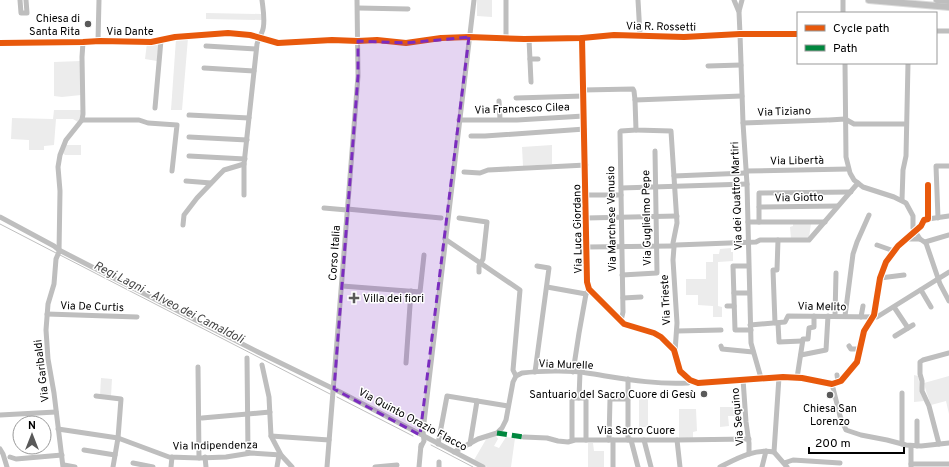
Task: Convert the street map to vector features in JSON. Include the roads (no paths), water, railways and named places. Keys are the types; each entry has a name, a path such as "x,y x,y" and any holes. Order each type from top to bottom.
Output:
{"main road":[{"path":"869,0 949,7"},
{"path":"937,0 949,1"}],"street":[{"path":"20,0 21,13 27,12 26,0"},
{"path":"98,41 99,0"},
{"path":"244,195 244,161 256,48 259,36 262,32 263,24 262,0"},
{"name":"Corso Italia","path":"327,467 358,76 357,0"},
{"path":"419,467 474,0"},
{"path":"506,0 506,38"},
{"path":"638,0 640,35"},
{"name":"Via dei Quattro Martiri","path":"734,0 739,12"},
{"name":"Via dei Quattro Martiri","path":"742,0 739,12 748,222 750,327 753,352 760,378"},
{"path":"843,0 843,12"},
{"path":"358,8 408,10"},
{"path":"937,31 949,31"},
{"name":"Via Dante","path":"0,43 98,41 151,42 175,37 228,33 259,36 278,43 332,40 377,40 406,43 441,38 469,37"},
{"name":"Via R. Rossetti","path":"469,37 529,39 582,38 614,35 684,37 740,34 797,34"},
{"name":"Via Luca Giordano","path":"582,38 586,164 587,292 627,325 654,333 661,337 675,352 678,366 682,372"},
{"path":"529,39 531,82"},
{"path":"155,108 161,40"},
{"path":"59,251 60,191 58,167 60,154 66,140 82,120 83,42"},
{"path":"206,46 256,48"},
{"path":"530,59 538,59"},
{"path":"690,380 688,383 679,383 682,372 690,380 698,383 781,377 821,381 832,384 841,381 857,362 866,328 873,318 880,278 886,262 894,251 907,239 913,229 913,216 911,210 902,200 867,188 852,178 848,169 846,157 845,64"},
{"path":"902,200 903,170 906,156 908,64"},
{"path":"708,66 741,65"},
{"path":"204,68 254,71"},
{"path":"584,90 633,89 636,130"},
{"path":"516,98 584,96"},
{"path":"635,100 742,96"},
{"path":"499,101 500,119"},
{"path":"189,115 249,118"},
{"name":"Via Francesco Cilea","path":"459,120 517,120 584,116"},
{"path":"82,120 139,120 148,123 177,124 172,172"},
{"name":"Via Tiziano","path":"743,123 845,120 854,124 904,124"},
{"path":"471,136 585,129"},
{"name":"Via Trieste","path":"636,130 671,130 677,216 677,228 673,244 676,285 675,352"},
{"name":"Via Marchese Venusio","path":"621,321 623,315 623,298 620,131 636,130"},
{"path":"189,137 247,140"},
{"name":"Via Guglielmo Pepe","path":"622,275 657,273 655,151"},
{"path":"188,156 244,161"},
{"path":"183,225 184,215 211,183 224,170 244,161"},
{"path":"464,172 480,173 488,170 586,164"},
{"path":"938,218 936,166 949,166"},
{"name":"Via Libertà","path":"674,176 848,169"},
{"path":"186,181 211,183"},
{"path":"587,247 757,242 760,240 809,240 858,183"},
{"path":"621,188 746,184"},
{"path":"928,185 928,219"},
{"path":"760,222 759,193 851,192"},
{"path":"586,195 621,195"},
{"name":"Via Giotto","path":"759,207 838,206"},
{"path":"324,208 441,218"},
{"path":"845,316 854,254 857,242 869,215"},
{"path":"586,218 677,216"},
{"path":"913,229 921,226 924,220 949,216"},
{"name":"Via Quinto Orazio Flacco","path":"0,217 54,246 59,251 334,389 483,467"},
{"path":"459,218 487,222 483,259 478,272"},
{"path":"748,222 825,222"},
{"path":"913,229 920,239 925,242 938,278 949,301"},
{"path":"925,242 949,235"},
{"path":"445,239 520,290 513,370 516,376 511,391 505,424 497,433 478,439 454,452"},
{"path":"907,239 920,239"},
{"path":"778,240 777,270 773,270 771,293 779,342 802,342 803,340 808,339 809,328 814,327 814,316"},
{"path":"877,245 894,251"},
{"name":"Via Garibaldi","path":"59,251 56,259 54,284 48,304 48,359 64,466"},
{"path":"342,286 420,292 424,255"},
{"path":"535,372 549,268 537,266"},
{"path":"748,266 733,266 734,306 732,318 735,330 750,327"},
{"path":"873,318 880,316 949,272"},
{"path":"835,316 836,273"},
{"path":"880,278 904,275"},
{"path":"547,287 587,292 578,333 573,372"},
{"path":"921,290 931,307"},
{"path":"406,364 411,291"},
{"path":"734,293 750,293"},
{"path":"623,298 641,298"},
{"path":"727,306 734,306"},
{"path":"861,317 863,306"},
{"path":"894,307 910,327 895,336"},
{"name":"Via De Curtis","path":"47,314 137,317"},
{"name":"Via Melito","path":"750,327 786,322 788,316 845,316 873,318"},
{"path":"801,355 826,350 828,316"},
{"path":"676,331 721,330"},
{"path":"797,378 802,342"},
{"path":"721,346 722,350 753,352"},
{"path":"849,346 851,349 860,349"},
{"path":"939,444 928,404 922,391 920,362 949,353"},
{"path":"247,358 248,453"},
{"path":"262,365 269,397 271,436 280,455 292,467"},
{"path":"198,367 202,458 206,467"},
{"name":"Via Murelle","path":"516,376 522,373 535,372 580,372 628,379 679,383"},
{"path":"579,398 580,372"},
{"path":"836,375 838,382"},
{"path":"781,377 778,385 774,449 778,457 785,465 793,460 840,463"},
{"path":"628,379 629,440 638,467"},
{"name":"Via Sequino","path":"744,380 749,454"},
{"path":"832,384 840,416 846,430 861,435 914,446 949,443"},
{"path":"902,393 902,444"},
{"path":"96,396 121,399 114,467"},
{"path":"438,444 447,396 508,406"},
{"path":"572,440 572,400 573,398 585,398 586,440"},
{"path":"613,467 610,399 628,399"},
{"path":"470,444 477,401"},
{"path":"0,415 56,412"},
{"path":"202,418 270,412"},
{"path":"916,421 911,466 949,464"},
{"name":"Via Indipendenza","path":"58,429 118,438 172,457 226,457 248,453 280,455"},
{"path":"271,436 329,440"},
{"name":"Via Sacro Cuore","path":"524,437 548,438 568,442 572,440 749,439"},
{"path":"422,445 431,440"},
{"path":"644,440 651,467"},
{"path":"677,440 680,467"},
{"path":"0,449 7,467"},
{"path":"720,467 749,454 774,449"},
{"path":"84,450 115,455"},
{"path":"762,467 765,452"},
{"path":"10,457 16,459 62,455"},
{"path":"277,467 280,455"},
{"path":"171,467 172,457"},
{"path":"133,463 153,467"},
{"path":"375,467 397,465"},
{"path":"64,466 75,467"}],"waterway":[{"name":"Regi Lagni - Alveo dei Camaldoli","path":"0,224 56,253"},
{"name":"Regi Lagni - Alveo dei Camaldoli","path":"60,255 330,394"},
{"name":"Regi Lagni - Alveo dei Camaldoli","path":"337,397 413,436"},
{"name":"Regi Lagni - Alveo dei Camaldoli","path":"431,445 473,467"}],"place":[{"name":"Chiesa di Santa Rita","path":"88,24"},
{"name":"Villa dei fiori","path":"354,298"},
{"name":"Santuario del Sacro Cuore di Gesù","path":"704,394"},
{"name":"Chiesa San Lorenzo","path":"830,395"}]}
